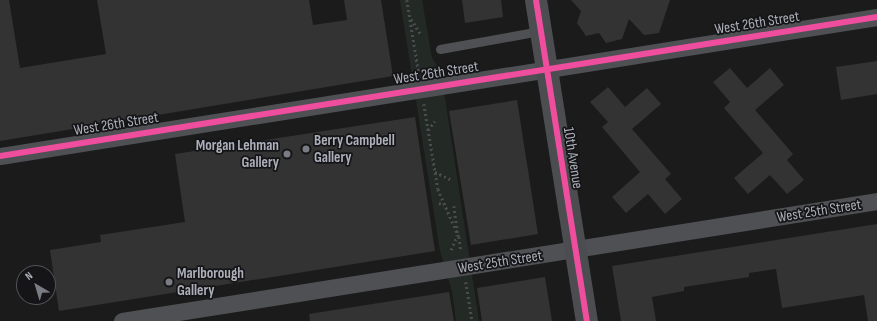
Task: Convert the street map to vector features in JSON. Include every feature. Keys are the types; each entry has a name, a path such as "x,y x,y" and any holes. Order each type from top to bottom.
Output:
{"main road":[{"name":"10th Avenue","path":"536,0 587,321"}],"street":[{"name":"West 26th Street","path":"0,156 877,17"},
{"name":"West 25th Street","path":"122,321 575,251 877,201"}],"lane":[{"path":"440,49 540,31"}],"path":[{"path":"407,0 419,76"},
{"path":"410,17 420,33"},
{"path":"423,98 438,189 458,236 451,250"},
{"path":"428,130 435,122"},
{"path":"435,172 450,179"},
{"path":"439,203 445,205"},
{"path":"454,206 461,253"},
{"path":"465,276 472,321"}],"shaded area":[{"path":"400,0 422,0 432,58 441,72 479,321 456,321 452,291 440,251"}],"building":[{"path":"0,0 9,0 20,68 106,54 97,0 309,0 313,25 347,20 344,0 381,0 393,76 0,141"},
{"path":"462,0 501,0 503,17 465,23"},
{"path":"571,0 670,0 659,33 644,35 629,19 622,39 606,43 599,33 586,36 577,23 581,11"},
{"path":"877,61 877,94 841,100 836,67"},
{"path":"730,68 747,88 770,68 784,85 755,110 793,154 787,160 804,180 787,194 770,175 748,194 734,178 763,153 724,108 730,102 713,82"},
{"path":"608,87 625,107 647,88 661,104 632,129 671,174 665,179 682,199 665,214 648,194 626,213 612,197 640,172 602,127 608,122 590,102"},
{"path":"517,100 538,234 471,245 449,111"},
{"path":"415,117 435,251 59,311 56,291 56,265 52,265 50,250 101,242 100,235 185,222 175,154"},
{"path":"877,224 877,321 868,321 864,295 782,308 776,269 749,273 749,277 684,287 684,291 652,297 656,321 621,321 612,266"},
{"path":"545,277 552,321 482,321 477,288"},
{"path":"449,292 454,321 310,321 309,314"}],"cycle path":[{"path":"536,0 587,321"},
{"path":"0,156 877,17"}],"place":[{"name":"Berry Campbell Gallery","path":"306,149"},
{"name":"Morgan Lehman Gallery","path":"287,154"},
{"name":"Marlborough Gallery","path":"169,282"}]}
